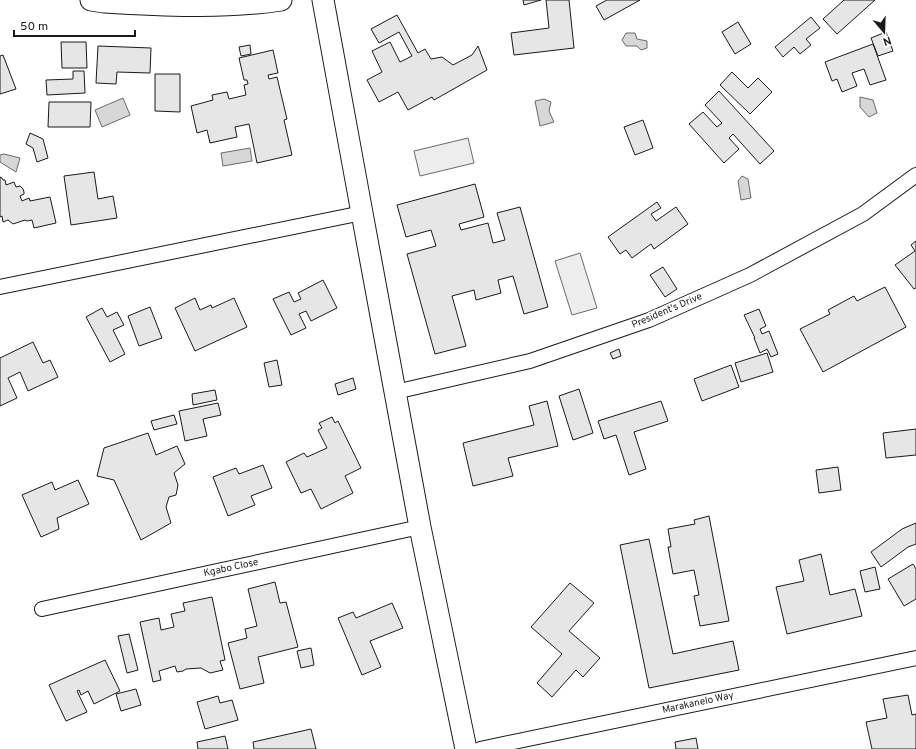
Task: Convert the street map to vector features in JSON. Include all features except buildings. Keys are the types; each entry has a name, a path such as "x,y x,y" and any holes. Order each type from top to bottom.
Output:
{"street":[{"path":"91,0 104,2 197,6 281,0"},
{"path":"323,0 420,527 466,749"},
{"name":"President's Drive","path":"395,392 530,361 648,320 750,275 863,214 916,175"},
{"path":"0,287 362,213"},
{"name":"Kgabo Close","path":"42,609 420,527"},
{"name":"Marakanelo Way","path":"480,749 916,658"}],"shaded area":[{"path":"626,33 635,33 637,39 647,41 647,48 641,50 637,46 626,46 622,40"},
{"path":"860,97 873,100 877,113 869,117 860,107"},
{"path":"123,98 130,115 102,127 95,110"},
{"path":"544,99 551,102 549,111 554,122 540,126 535,101"},
{"path":"468,138 474,163 420,176 414,151"},
{"path":"250,148 252,161 223,166 221,153"},
{"path":"4,154 20,158 16,172 0,162 0,155"},
{"path":"742,176 748,179 751,198 741,200 738,181"},
{"path":"580,253 597,308 572,315 555,261"}]}
